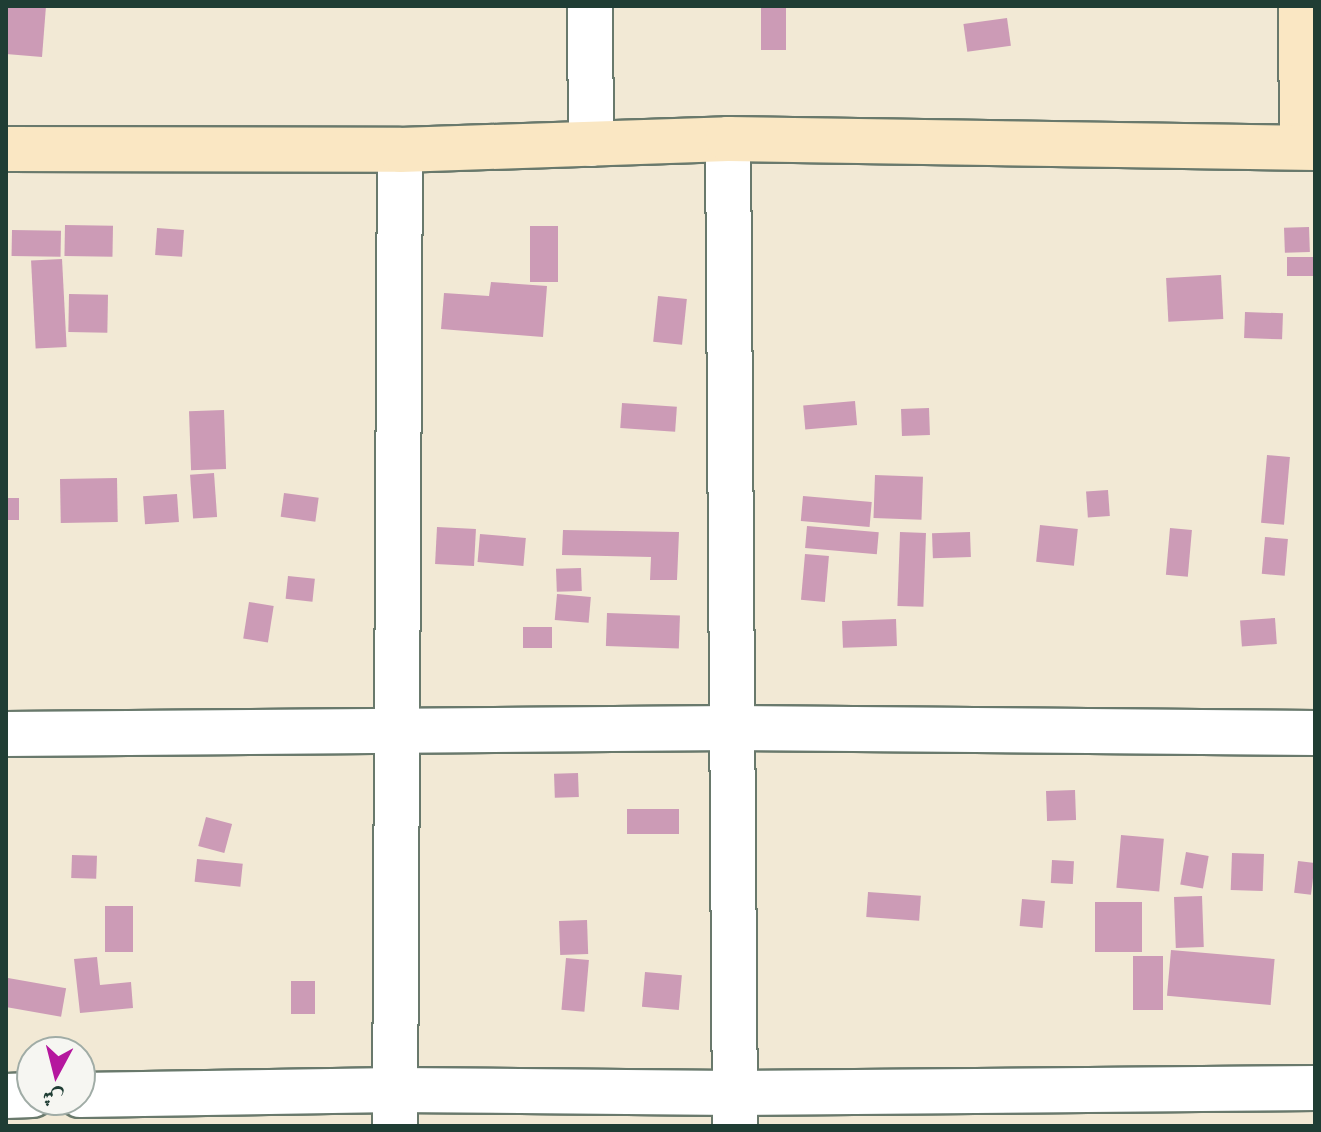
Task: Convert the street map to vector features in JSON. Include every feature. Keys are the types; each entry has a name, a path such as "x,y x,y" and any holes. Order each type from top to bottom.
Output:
{"street":[{"path":"590,6 591,144"},
{"path":"6,149 400,150 728,139 1308,148 1301,6"},
{"path":"728,139 734,1110"},
{"path":"395,1108 400,150"},
{"path":"6,734 732,728 1315,733"},
{"path":"96,1096 395,1108 734,1110 1315,1088"}],"building":[{"path":"6,6 46,6 42,57 6,54"},
{"path":"761,6 786,6 786,50 761,50"},
{"path":"1007,18 1011,46 967,52 963,24"},
{"path":"65,225 113,226 112,257 64,256"},
{"path":"530,226 558,226 558,282 530,282"},
{"path":"1309,227 1310,252 1285,253 1284,228"},
{"path":"157,228 184,230 182,257 155,255"},
{"path":"12,230 61,231 61,257 12,256"},
{"path":"1287,257 1315,257 1315,276 1287,276"},
{"path":"62,259 67,347 36,349 31,261"},
{"path":"1221,275 1223,319 1168,322 1166,278"},
{"path":"491,282 547,286 543,337 441,329 444,293 489,296"},
{"path":"69,294 108,295 107,333 68,332"},
{"path":"658,296 687,299 682,345 653,342"},
{"path":"1245,312 1283,313 1282,339 1244,338"},
{"path":"855,401 857,425 805,429 803,406"},
{"path":"622,403 677,407 675,432 620,428"},
{"path":"929,408 930,435 902,436 901,409"},
{"path":"224,410 226,469 191,470 189,411"},
{"path":"1267,455 1290,457 1284,525 1261,523"},
{"path":"214,473 217,517 193,519 190,475"},
{"path":"875,475 923,477 921,520 873,518"},
{"path":"117,478 118,522 61,523 60,479"},
{"path":"1108,490 1110,516 1088,517 1086,492"},
{"path":"284,493 319,498 315,522 281,517"},
{"path":"177,494 179,522 145,524 143,496"},
{"path":"803,496 872,502 870,527 801,521"},
{"path":"6,498 19,498 19,520 6,520"},
{"path":"1040,525 1078,529 1074,566 1036,562"},
{"path":"807,526 879,532 877,554 805,548"},
{"path":"437,527 476,529 474,566 435,564"},
{"path":"1170,528 1192,530 1188,577 1166,575"},
{"path":"563,530 679,532 677,580 650,580 651,557 562,555"},
{"path":"900,532 926,533 923,607 897,606"},
{"path":"970,532 971,557 933,558 932,533"},
{"path":"480,534 526,538 523,566 478,562"},
{"path":"1265,537 1288,539 1285,576 1262,574"},
{"path":"805,554 829,556 825,602 801,600"},
{"path":"581,568 582,591 557,592 556,569"},
{"path":"288,576 315,579 312,602 286,599"},
{"path":"557,594 591,597 589,623 555,620"},
{"path":"249,602 274,606 268,642 243,639"},
{"path":"607,613 680,616 679,649 606,646"},
{"path":"1275,618 1277,644 1242,646 1240,620"},
{"path":"896,619 897,646 843,648 842,621"},
{"path":"523,627 552,627 552,648 523,648"},
{"path":"578,773 579,797 555,798 554,774"},
{"path":"1075,790 1076,820 1047,821 1046,791"},
{"path":"627,809 679,809 679,834 627,834"},
{"path":"206,817 232,824 224,853 198,846"},
{"path":"1121,835 1164,839 1159,892 1116,888"},
{"path":"1186,852 1209,856 1203,888 1180,884"},
{"path":"1232,853 1264,854 1263,891 1231,890"},
{"path":"72,855 97,856 96,879 71,878"},
{"path":"197,859 243,864 240,887 195,882"},
{"path":"1052,860 1074,861 1073,884 1051,883"},
{"path":"1298,861 1315,863 1311,895 1294,893"},
{"path":"868,892 921,896 919,921 866,917"},
{"path":"1202,896 1204,947 1176,948 1174,897"},
{"path":"1022,899 1045,901 1043,928 1020,926"},
{"path":"1095,902 1142,902 1142,952 1095,952"},
{"path":"105,906 133,906 133,952 105,952"},
{"path":"587,920 588,954 560,955 559,921"},
{"path":"1171,950 1275,959 1271,1005 1167,996"},
{"path":"1133,956 1163,956 1163,1010 1133,1010"},
{"path":"97,957 100,985 131,982 133,1008 80,1013 74,959"},
{"path":"566,958 589,960 584,1012 561,1010"},
{"path":"645,972 682,975 679,1010 642,1007"},
{"path":"8,978 66,988 61,1017 6,1007"},
{"path":"291,981 315,981 315,1014 291,1014"}]}
